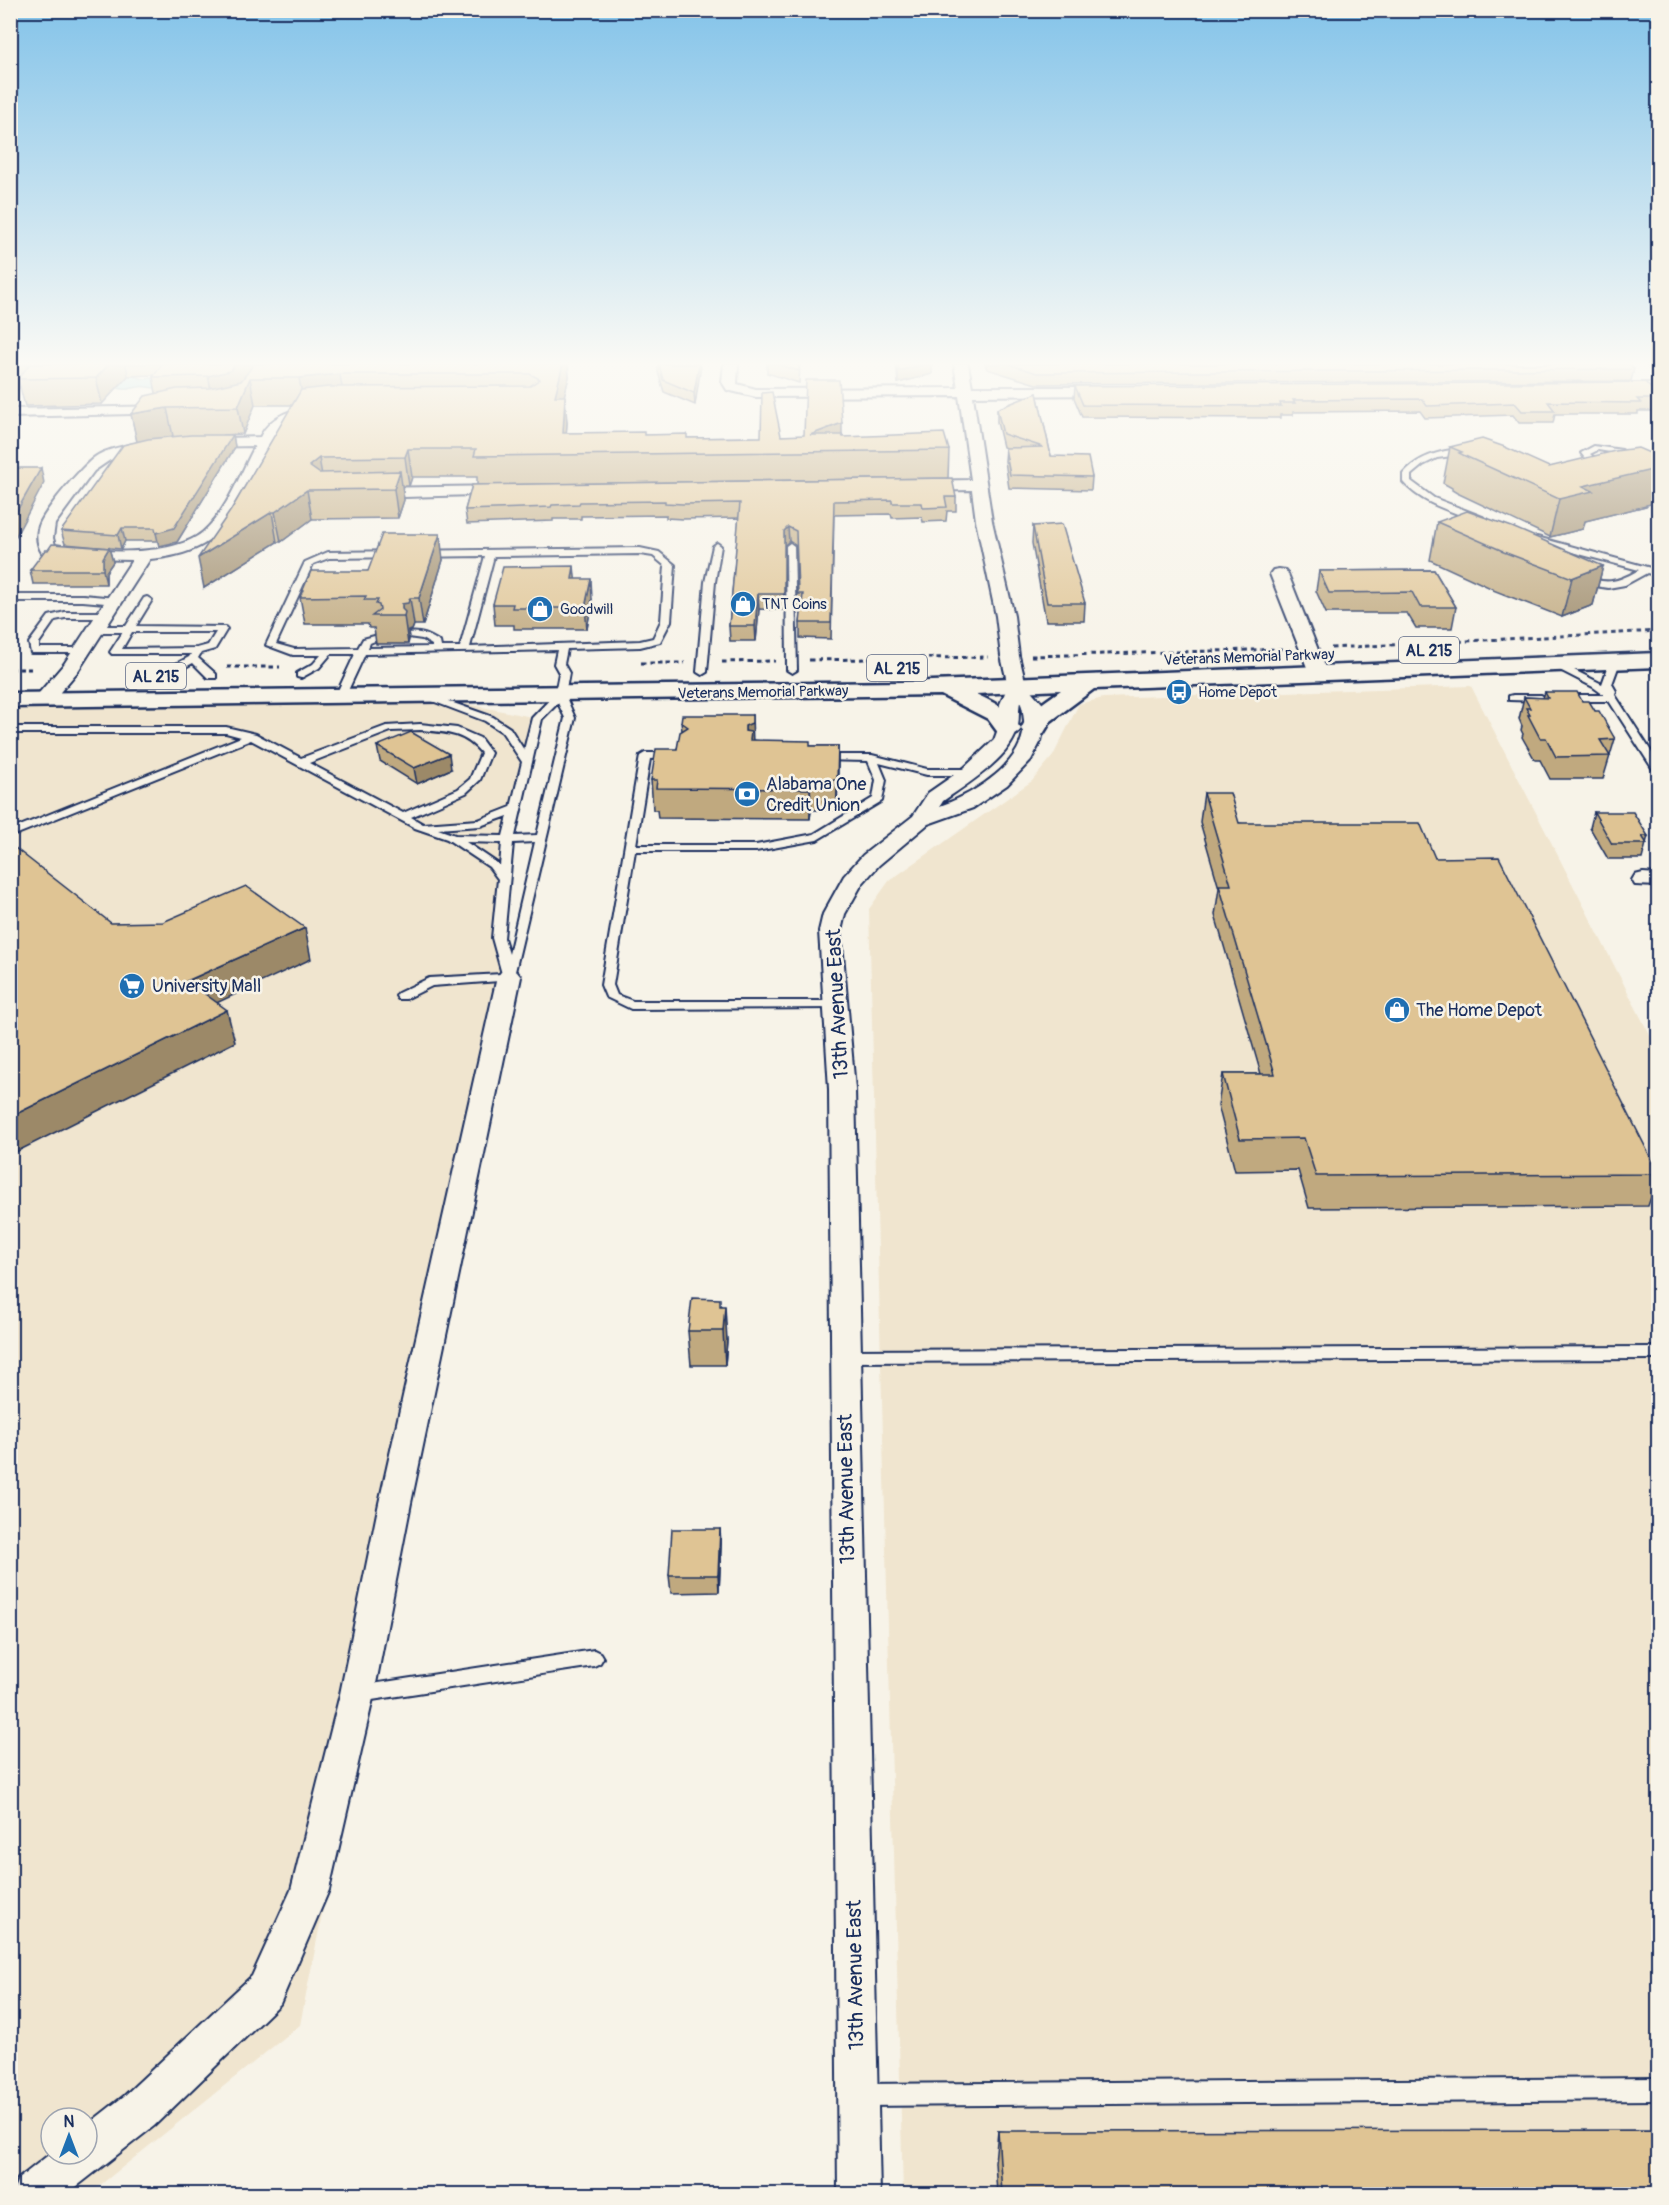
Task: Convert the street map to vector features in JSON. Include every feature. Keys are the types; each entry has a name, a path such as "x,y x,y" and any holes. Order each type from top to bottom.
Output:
{"main road":[{"name":"Veterans Memorial Parkway","path":"10,678 302,675 345,686 422,695 702,672 1013,669 1312,660 1659,642"},
{"name":"Veterans Memorial Parkway","path":"10,700 345,686 562,684 946,688 1013,669 1087,683 1312,660 1555,664 1659,660"},
{"path":"1034,729 1040,717 1087,683"},
{"path":"946,688 997,714 1008,729"}],"street":[{"path":"91,467 47,524 45,538 48,549 72,554 145,554 190,547 207,537 220,522 251,467"},
{"name":"13th Avenue East","path":"921,820 935,797 971,772 1003,742 1008,729 1013,669 1005,616 984,521 977,467"},
{"path":"897,486 980,485"},
{"path":"348,493 515,490"},
{"path":"43,700 63,677 145,554"},
{"path":"1280,574 1312,660"},
{"name":"13th Avenue East","path":"859,2194 844,1356 842,1089 830,931 834,914 852,881 871,860 921,820 966,804 1000,781 1024,756 1034,729 1032,703 1013,669"},
{"path":"99,2142 138,2111 266,1990 310,1890 357,1694 397,1492 509,977"},
{"path":"33,2194 69,2166"}],"lane":[{"path":"1413,467 1407,474 1407,482 1414,490 1427,498 1491,524"},
{"path":"1524,537 1659,573"},
{"path":"702,672 710,582 717,546"},
{"path":"790,546 792,670"},
{"path":"640,551 656,555 670,566 666,621 657,640 640,644 562,648 293,652 270,645 309,562 328,555 640,551"},
{"path":"464,650 490,553"},
{"path":"1569,575 1600,586 1611,586 1646,570"},
{"path":"10,598 83,598 128,629 154,640 182,640 212,676"},
{"path":"147,600 115,652 154,640 182,640 222,629 212,647 161,676"},
{"path":"81,651 34,651 34,643 51,618 66,615 106,615"},
{"path":"411,635 424,636 437,644 436,650"},
{"path":"345,686 366,640 379,636"},
{"path":"509,977 570,718 559,664 562,648"},
{"path":"302,675 316,666 329,651"},
{"path":"1611,697 1607,684 1615,662"},
{"path":"1555,664 1597,685 1611,697 1659,769"},
{"path":"509,977 498,938 508,840 537,718 562,684"},
{"path":"422,695 489,719 506,730 526,762"},
{"path":"1513,698 1611,697"},
{"path":"301,762 390,729 420,727 453,729 476,740 486,753 476,780 462,791 402,817"},
{"path":"10,730 226,729 252,736 419,826 451,837 493,865 504,878"},
{"path":"10,834 252,736"},
{"path":"682,756 645,756 606,985 612,997 631,1005 835,1005"},
{"path":"812,758 872,758 927,772 971,772"},
{"path":"629,848 756,848 817,837 878,799 881,780 872,758"},
{"path":"419,826 480,823 515,809"},
{"path":"451,837 508,840 541,838"},
{"path":"402,996 429,982 509,977"},
{"path":"844,1356 1659,1353"},
{"path":"357,1694 594,1658"},
{"path":"857,2095 1659,2089"}],"path":[{"path":"1013,669 1312,660 1659,631"}],"shaded area":[{"path":"1471,686 1658,1051 1658,2194 903,2194 869,909 889,881 1032,781 1053,756 1079,704 1103,698"},
{"name":"University Mall","path":"422,695 537,718 508,840 498,938 509,977 300,2025 89,2194 11,2194 10,700"}],"building":[{"path":"107,467 213,467 174,528 156,533 155,528 122,528 118,535 61,531"},
{"path":"256,467 310,467 319,473 400,471 394,489 307,490 198,558 231,510"},
{"path":"1008,467 1090,467 1092,477 1010,475"},
{"path":"1489,467 1659,467 1583,486 1593,491 1559,499"},
{"path":"10,468 41,468 10,523"},
{"path":"952,478 956,497 945,497 947,507 923,508 922,503 892,503 892,500 834,501 831,623 800,623 803,594 798,594 796,531 788,527 784,531 784,594 758,594 755,626 729,626 740,503 580,502 579,504 552,505 551,507 465,510 472,485"},
{"path":"1467,511 1512,527 1603,566 1572,578 1501,551 1503,551 1437,522"},
{"path":"1062,524 1085,603 1047,603 1033,526"},
{"path":"382,534 440,534 419,598 410,598 408,603 402,604 404,616 372,616 380,610 379,605 376,604 378,600 364,600 366,596 300,597 311,571 368,571"},
{"path":"52,544 109,548 103,558 103,570 30,570"},
{"path":"574,566 572,579 591,579 585,608 512,608 513,604 493,604 503,567"},
{"path":"1434,570 1456,607 1420,607 1412,592 1329,593 1319,571"},
{"path":"1545,692 1577,692 1582,701 1589,701 1595,711 1599,711 1615,739 1600,740 1610,756 1556,757 1546,738 1540,738 1528,715 1530,715 1526,708 1530,708 1524,697 1548,698"},
{"path":"682,715 752,715 752,723 745,726 745,731 751,732 750,740 810,741 810,746 838,746 837,780 810,780 810,789 656,788 657,780 651,780 656,749 677,749 680,732 688,727 681,722"},
{"path":"411,732 449,754 414,768 377,746"},
{"name":"The Home Depot","path":"1204,793 1230,793 1239,823 1420,823 1435,858 1499,857 1659,1174 1316,1176 1304,1138 1240,1139 1223,1074 1275,1074 1219,885 1231,885"},
{"path":"1594,812 1633,812 1648,836 1642,836 1647,844 1612,844"},
{"name":"University Mall","path":"10,844 111,923 163,922 246,886 305,928 187,981 227,1010 10,1117"},
{"path":"692,1298 720,1299 720,1306 725,1306 723,1331 688,1331"},
{"path":"672,1529 720,1529 718,1575 669,1575"},
{"path":"1659,2130 1659,2194 1002,2194 998,2131"}],"place":[{"name":"TNT Coins","path":"743,604"},
{"name":"Goodwill","path":"540,609"},
{"name":"Home Depot","path":"1179,692"},
{"name":"Alabama One Credit Union","path":"747,794"},
{"name":"University Mall","path":"132,986"},
{"name":"The Home Depot","path":"1397,1010"}]}
